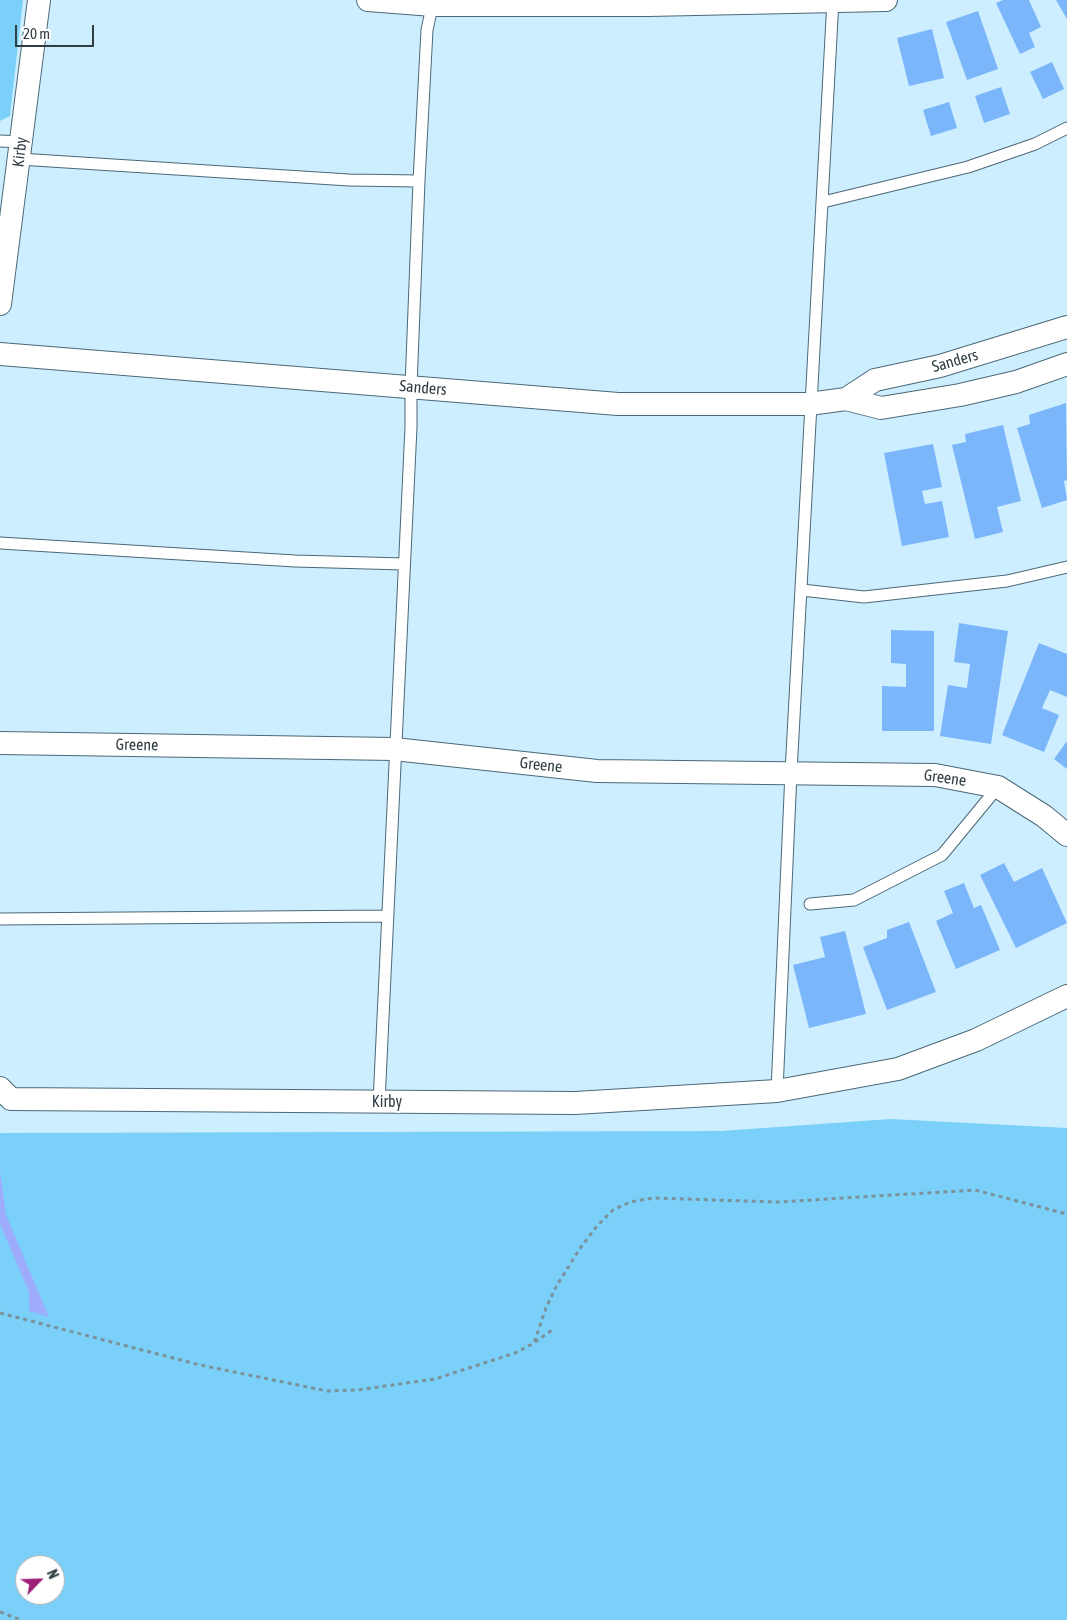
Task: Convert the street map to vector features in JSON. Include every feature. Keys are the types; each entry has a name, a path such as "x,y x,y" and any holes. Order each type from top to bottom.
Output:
{"street":[{"name":"Kirby","path":"0,304 13,147 39,0"},
{"path":"368,0 433,3 886,0"},
{"name":"Sanders","path":"0,354 618,404 812,403 846,398 875,380 940,366 1067,327"},
{"name":"Sanders","path":"846,398 881,408 970,393 1016,382 1067,364"},
{"name":"Greene","path":"0,743 394,749 597,771 935,774 998,788 1044,816 1067,835"},
{"name":"Kirby","path":"0,1088 11,1099 575,1103 777,1091 898,1069 976,1040 1067,996"}],"lane":[{"path":"777,1091 791,772 833,1"},
{"path":"379,1102 394,749 411,427 410,387 419,181 427,30 433,3"},
{"path":"823,202 968,167 1035,144 1067,128"},
{"path":"13,147 340,179 419,181"},
{"path":"0,543 295,562 404,564"},
{"path":"802,590 864,597 1007,581 1067,567"},
{"path":"810,904 854,900 942,855 998,788"},
{"path":"0,919 387,916"}],"path":[{"path":"534,1343 553,1293 581,1248 597,1226 613,1210 630,1202 653,1198 778,1202 975,1190 1067,1214"},
{"path":"0,1312 200,1365 327,1391 392,1386 435,1379 515,1353 534,1343 555,1328"},
{"path":"0,1612 21,1620"}],"shaded area":[{"path":"0,0 23,0 10,116 0,121"},
{"path":"891,1119 1067,1128 1067,1620 0,1620 0,1133 721,1131"},
{"path":"0,1171 6,1215 49,1317 29,1311 29,1292 0,1224"}],"building":[{"path":"1003,0 1029,0 1041,27 1029,33 1035,47 1020,54 996,3"},
{"path":"1056,0 1067,0 1067,19"},
{"path":"978,11 998,69 967,80 946,22"},
{"path":"932,29 944,78 909,86 897,38"},
{"path":"1052,62 1064,89 1043,99 1030,72"},
{"path":"1001,87 1010,114 984,123 975,96"},
{"path":"949,102 957,128 931,136 923,110"},
{"path":"1066,403 1067,480 1064,481 1067,500 1042,508 1017,428 1030,424 1029,415"},
{"path":"1003,425 1021,501 997,507 1003,532 975,539 952,445 966,442 965,434"},
{"path":"933,444 942,487 922,491 925,504 942,501 949,537 902,546 884,453"},
{"path":"959,623 1008,631 991,744 940,736 948,685 967,688 970,664 954,662"},
{"path":"891,630 934,631 934,731 882,731 882,686 906,687 906,664 891,663"},
{"path":"1039,643 1067,654 1067,697 1050,690 1042,708 1059,715 1044,752 1002,735"},
{"path":"1067,741 1067,769 1054,759"},
{"path":"1004,863 1014,882 1042,868 1067,923 1016,948 980,875"},
{"path":"964,883 974,908 981,905 1000,950 956,969 936,921 953,913 944,891"},
{"path":"909,922 936,992 887,1010 863,947 887,938 887,930"},
{"path":"845,931 866,1014 809,1028 793,965 825,957 820,937"}]}
